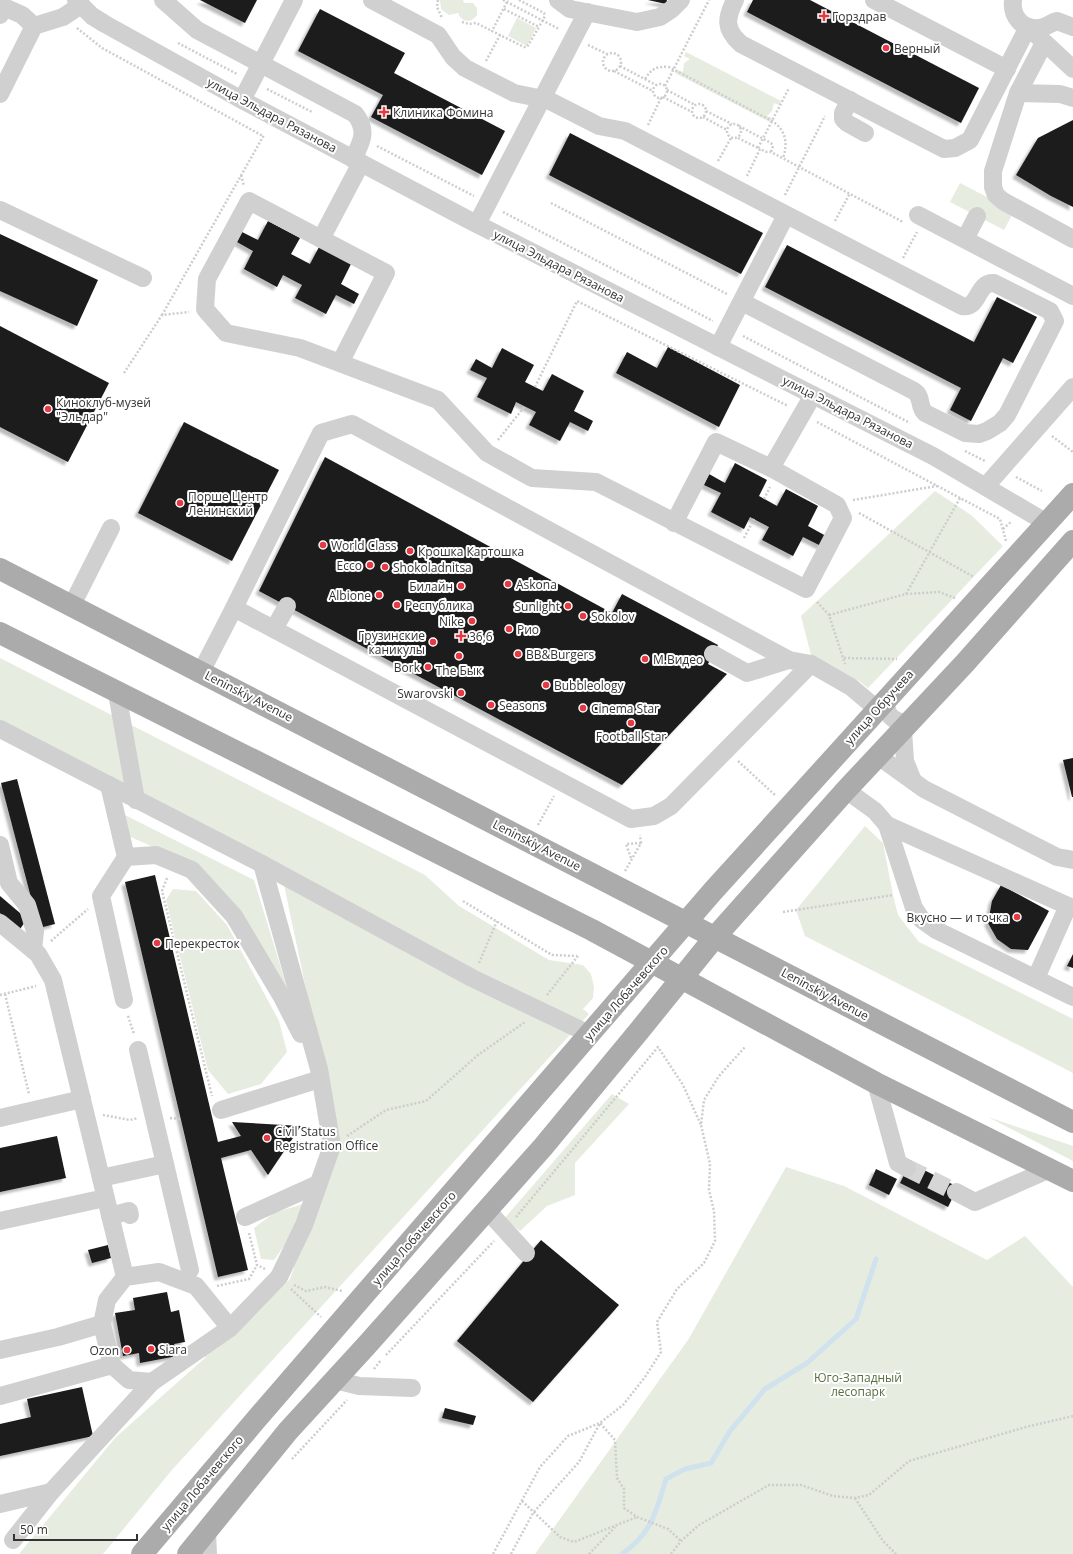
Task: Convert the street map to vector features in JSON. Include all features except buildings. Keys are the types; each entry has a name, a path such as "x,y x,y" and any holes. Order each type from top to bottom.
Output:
{"main road":[{"name":"улица Обручева","path":"687,922 1073,494"},
{"path":"188,1554 288,1431 336,1380 488,1210 619,1056 715,937 846,790 909,723 1073,541"},
{"name":"Leninskiy Avenue","path":"0,568 1073,1122"},
{"path":"0,634 652,962 876,1082 1073,1181"},
{"name":"улица Лобачевского","path":"142,1554 254,1422 687,922"}],"street":[{"path":"163,0 198,30 355,114 362,123 363,139 357,161 321,239"},
{"path":"242,100 294,0"},
{"path":"372,0 434,32 441,38 456,61 479,75 514,93 542,98 599,126 620,129 962,306 968,306 973,303 985,284 994,283 1053,314 1055,321 1007,415 994,428 979,434 965,434 925,413 921,408 920,397 914,391 742,302"},
{"path":"558,0 570,9 637,22 665,14 681,0"},
{"path":"735,0 728,15 728,22 736,39 741,44 944,149 955,148 970,140 1028,27"},
{"path":"1013,0 1012,5 1016,18 1028,27 1073,69"},
{"path":"882,2 1007,69"},
{"path":"0,94 34,26 63,17 79,3"},
{"name":"улица Эльдара Рязанова","path":"79,3 105,24 242,100 477,224 933,456 1047,523"},
{"path":"0,15 4,7 22,15 34,26"},
{"path":"477,224 587,12"},
{"path":"1028,27 1043,28 1057,21 1073,27"},
{"path":"1044,43 1018,94 993,172 993,187 996,195 1003,202 1073,238"},
{"path":"1018,94 1060,94 1073,98"},
{"path":"843,97 843,119 847,123 865,133"},
{"path":"340,363 386,273 249,201 207,279 205,309 226,333 300,348 438,400 487,453 532,478 596,482 674,522 806,589 842,518 838,504 771,468 716,442 674,522"},
{"path":"0,210 143,278"},
{"path":"718,347 742,302 782,212"},
{"path":"965,239 977,216"},
{"path":"918,222 965,239 1073,296"},
{"path":"986,486 1073,387"},
{"path":"771,468 814,395"},
{"path":"200,672 234,608 321,433 352,424 789,660 811,664 850,687 884,702 887,700 886,708 892,718 902,722 911,720 909,723 905,761 912,781"},
{"path":"72,605 110,528"},
{"path":"274,629 287,606"},
{"path":"234,608 631,819 654,816 671,806 811,664"},
{"path":"713,654 747,673 789,660"},
{"path":"117,693 136,800"},
{"path":"0,729 262,864 472,978 535,1010 589,1034"},
{"path":"0,745 23,740"},
{"path":"878,756 924,789 1057,857 1073,860"},
{"path":"109,785 126,857 101,896 124,1000"},
{"path":"846,790 875,811 887,825 908,893 914,908 922,920 936,930 1073,997"},
{"path":"887,825 1068,906 1036,978"},
{"path":"0,845 9,883 27,905 35,931 35,952"},
{"path":"126,857 156,855 192,870 234,916 282,997 319,1074"},
{"path":"13,1540 51,1492 152,1382 230,1328 279,1277 304,1225 332,1146 319,1074 262,864"},
{"path":"0,923 35,952 54,982 125,1277"},
{"path":"138,1050 190,1270"},
{"path":"221,1110 319,1074"},
{"path":"876,1082 898,1164 908,1168"},
{"path":"0,1118 33,1110 83,1104"},
{"path":"101,1178 165,1164"},
{"path":"956,1192 975,1202 1050,1169"},
{"path":"245,1217 318,1184"},
{"path":"0,1221 105,1198"},
{"path":"488,1210 526,1253"},
{"path":"110,1216 129,1211 130,1215"},
{"path":"152,1382 129,1380 112,1365 102,1324 107,1300 125,1277 159,1272 196,1286 230,1328"},
{"path":"0,1350 58,1337 102,1324"},
{"path":"0,1396 112,1365"},
{"path":"336,1380 359,1386 412,1388"},
{"path":"0,1504 51,1492"},
{"path":"207,1532 208,1554"}],"path":[{"path":"503,0 508,1 542,21 607,54 617,54 620,60 620,66"},
{"path":"462,22 469,24 476,23 524,47 527,47 542,21 544,13 519,0"},
{"path":"665,86 709,0"},
{"path":"492,31 508,1"},
{"path":"504,9 539,27"},
{"path":"63,17 102,48 263,136 162,315 124,373"},
{"path":"479,75 500,35"},
{"path":"176,42 315,114"},
{"path":"607,54 603,60 606,69 613,70 653,91 655,96 662,97 692,112 696,118 703,117 727,130 730,138 711,176"},
{"path":"613,70 620,66"},
{"path":"620,66 656,85 659,83 665,86 667,90 696,105 704,106 706,110 772,144 771,152"},
{"path":"645,79 649,72 659,67 669,67 772,121 780,128 786,142 786,149 783,158"},
{"path":"739,190 797,73"},
{"path":"653,91 656,85"},
{"path":"641,140 662,97 667,90"},
{"path":"782,212 800,166 843,97"},
{"path":"692,112 696,105"},
{"path":"703,117 706,110"},
{"path":"727,130 732,124"},
{"path":"738,138 741,132 739,126"},
{"path":"730,138 738,138 759,149 766,152 771,152 800,166"},
{"path":"363,139 917,426"},
{"path":"827,236 850,193"},
{"path":"550,203 742,302"},
{"path":"896,272 918,222"},
{"path":"535,387 577,300 803,414 1000,519 1008,546"},
{"path":"162,315 205,309"},
{"path":"487,453 525,406"},
{"path":"1062,443 1073,452"},
{"path":"958,448 1042,491"},
{"path":"838,504 937,486"},
{"path":"906,594 960,498"},
{"path":"838,504 978,579"},
{"path":"806,589 829,615 844,658 850,687"},
{"path":"829,615 906,594 939,592 959,599"},
{"path":"844,658 905,659"},
{"path":"746,768 778,797"},
{"path":"538,825 563,782"},
{"path":"624,872 632,859 635,854 641,843 626,844 632,859"},
{"path":"173,862 162,891 212,1095"},
{"path":"783,912 908,893"},
{"path":"35,952 101,896"},
{"path":"332,1146 386,1110 426,1101 478,1055 531,1018 535,1010 578,956 552,955 463,901"},
{"path":"472,978 497,921"},
{"path":"0,995 54,982"},
{"path":"5,994 33,1110"},
{"path":"287,1464 449,1287 506,1229 658,1047 682,1085 701,1125 710,1164 709,1190 714,1211 715,1241 704,1263 677,1289 657,1322 661,1352 645,1377 623,1405 600,1423 568,1436 540,1467 493,1554"},
{"path":"701,1125 704,1100 719,1076 745,1047"},
{"path":"83,1104 106,1116 130,1120 154,1115"},
{"path":"215,1287 249,1279 257,1265 245,1217"},
{"path":"257,1265 306,1292 325,1287 344,1292"},
{"path":"279,1277 324,1320"},
{"path":"671,1554 681,1541 699,1525 769,1485 801,1485 833,1496 855,1498 869,1495 909,1461 1026,1427 1073,1416"},
{"path":"511,1554 533,1513 579,1462 600,1423"},
{"path":"600,1423 615,1440 617,1478 624,1489 624,1508 637,1517 668,1529 681,1541"},
{"path":"855,1498 883,1541 896,1554"},
{"path":"522,1501 560,1537 574,1542 637,1517"},
{"path":"589,1554 616,1525"}],"green space":[{"path":"440,0 463,0 464,3 473,3 477,8 477,15 470,21 467,21 462,19 458,13 449,15 441,9"},
{"path":"517,18 536,28 527,46 508,36"},
{"path":"686,52 781,101 779,105 774,103 772,111 767,116 772,118 770,122 675,73 677,70 683,72 684,63 690,59 684,56"},
{"path":"960,183 1014,211 1004,230 950,202"},
{"path":"935,491 971,515 1003,546 868,688 859,681 812,659 801,616"},
{"path":"0,658 425,875 459,906 549,960 583,965 591,974 594,987 593,998 583,1009 589,1014 171,1471 103,1554 19,1554 116,1437 206,1357 204,1356 279,1281 284,1285 290,1279 294,1268 290,1265 339,1145 284,885 0,722"},
{"path":"119,812 254,880 293,1007 197,866 126,835"},
{"path":"865,826 883,843 898,915 919,942 1073,1019 1073,1073 805,936 796,910"},
{"path":"173,889 196,891 227,925 279,1021 287,1052 261,1084 228,1094 208,1070 166,900"},
{"path":"612,1094 629,1104 575,1163 575,1195 547,1206 520,1231 504,1219"},
{"path":"988,1117 1073,1146 1073,1161"},
{"name":"Юго-Западный лесопарк","path":"786,1167 844,1186 987,1260 1025,1236 1073,1287 1073,1554 535,1554 688,1340"},
{"path":"303,1204 295,1230 274,1260 261,1259 254,1228 274,1213"}],"waterway":[{"path":"622,1554 640,1538 652,1521 666,1479 685,1469 711,1463 730,1431 765,1389 807,1363 856,1319 876,1259"}],"tunnel":[{"path":"907,1168 956,1192"}],"place":[{"name":"Горздрав","path":"824,16"},
{"name":"Верный","path":"886,48"},
{"name":"Клиника Фомина","path":"384,112"},
{"name":"Киноклуб-музей \"Эльдар\"","path":"48,409"},
{"name":"Порше Центр Ленинский","path":"180,503"},
{"name":"World Class","path":"323,545"},
{"name":"Крошка Картошка","path":"410,551"},
{"name":"Ecco","path":"370,565"},
{"name":"Shokoladnitsa","path":"385,567"},
{"name":"Askona","path":"508,584"},
{"name":"Билайн","path":"461,586"},
{"name":"Albione","path":"379,595"},
{"name":"Республика","path":"397,605"},
{"name":"Sunlight","path":"568,606"},
{"name":"Sokolov","path":"583,616"},
{"name":"Nike","path":"472,621"},
{"name":"Рио","path":"509,629"},
{"name":"36,6","path":"461,636"},
{"name":"Грузинские каникулы","path":"433,642"},
{"name":"BB&Burgers","path":"518,654"},
{"name":"The Бык","path":"459,656"},
{"name":"М.Видео","path":"645,659"},
{"name":"Bork","path":"428,667"},
{"name":"Bubbleology","path":"546,685"},
{"name":"Swarovski","path":"461,693"},
{"name":"Seasons","path":"491,705"},
{"name":"Cinema Star","path":"583,708"},
{"name":"Football Star","path":"631,723"},
{"name":"Вкусно — и точка","path":"1017,917"},
{"name":"Перекресток","path":"157,943"},
{"name":"Civil Status Registration Office","path":"267,1138"},
{"name":"Siara","path":"151,1349"},
{"name":"Ozon","path":"127,1350"}]}
